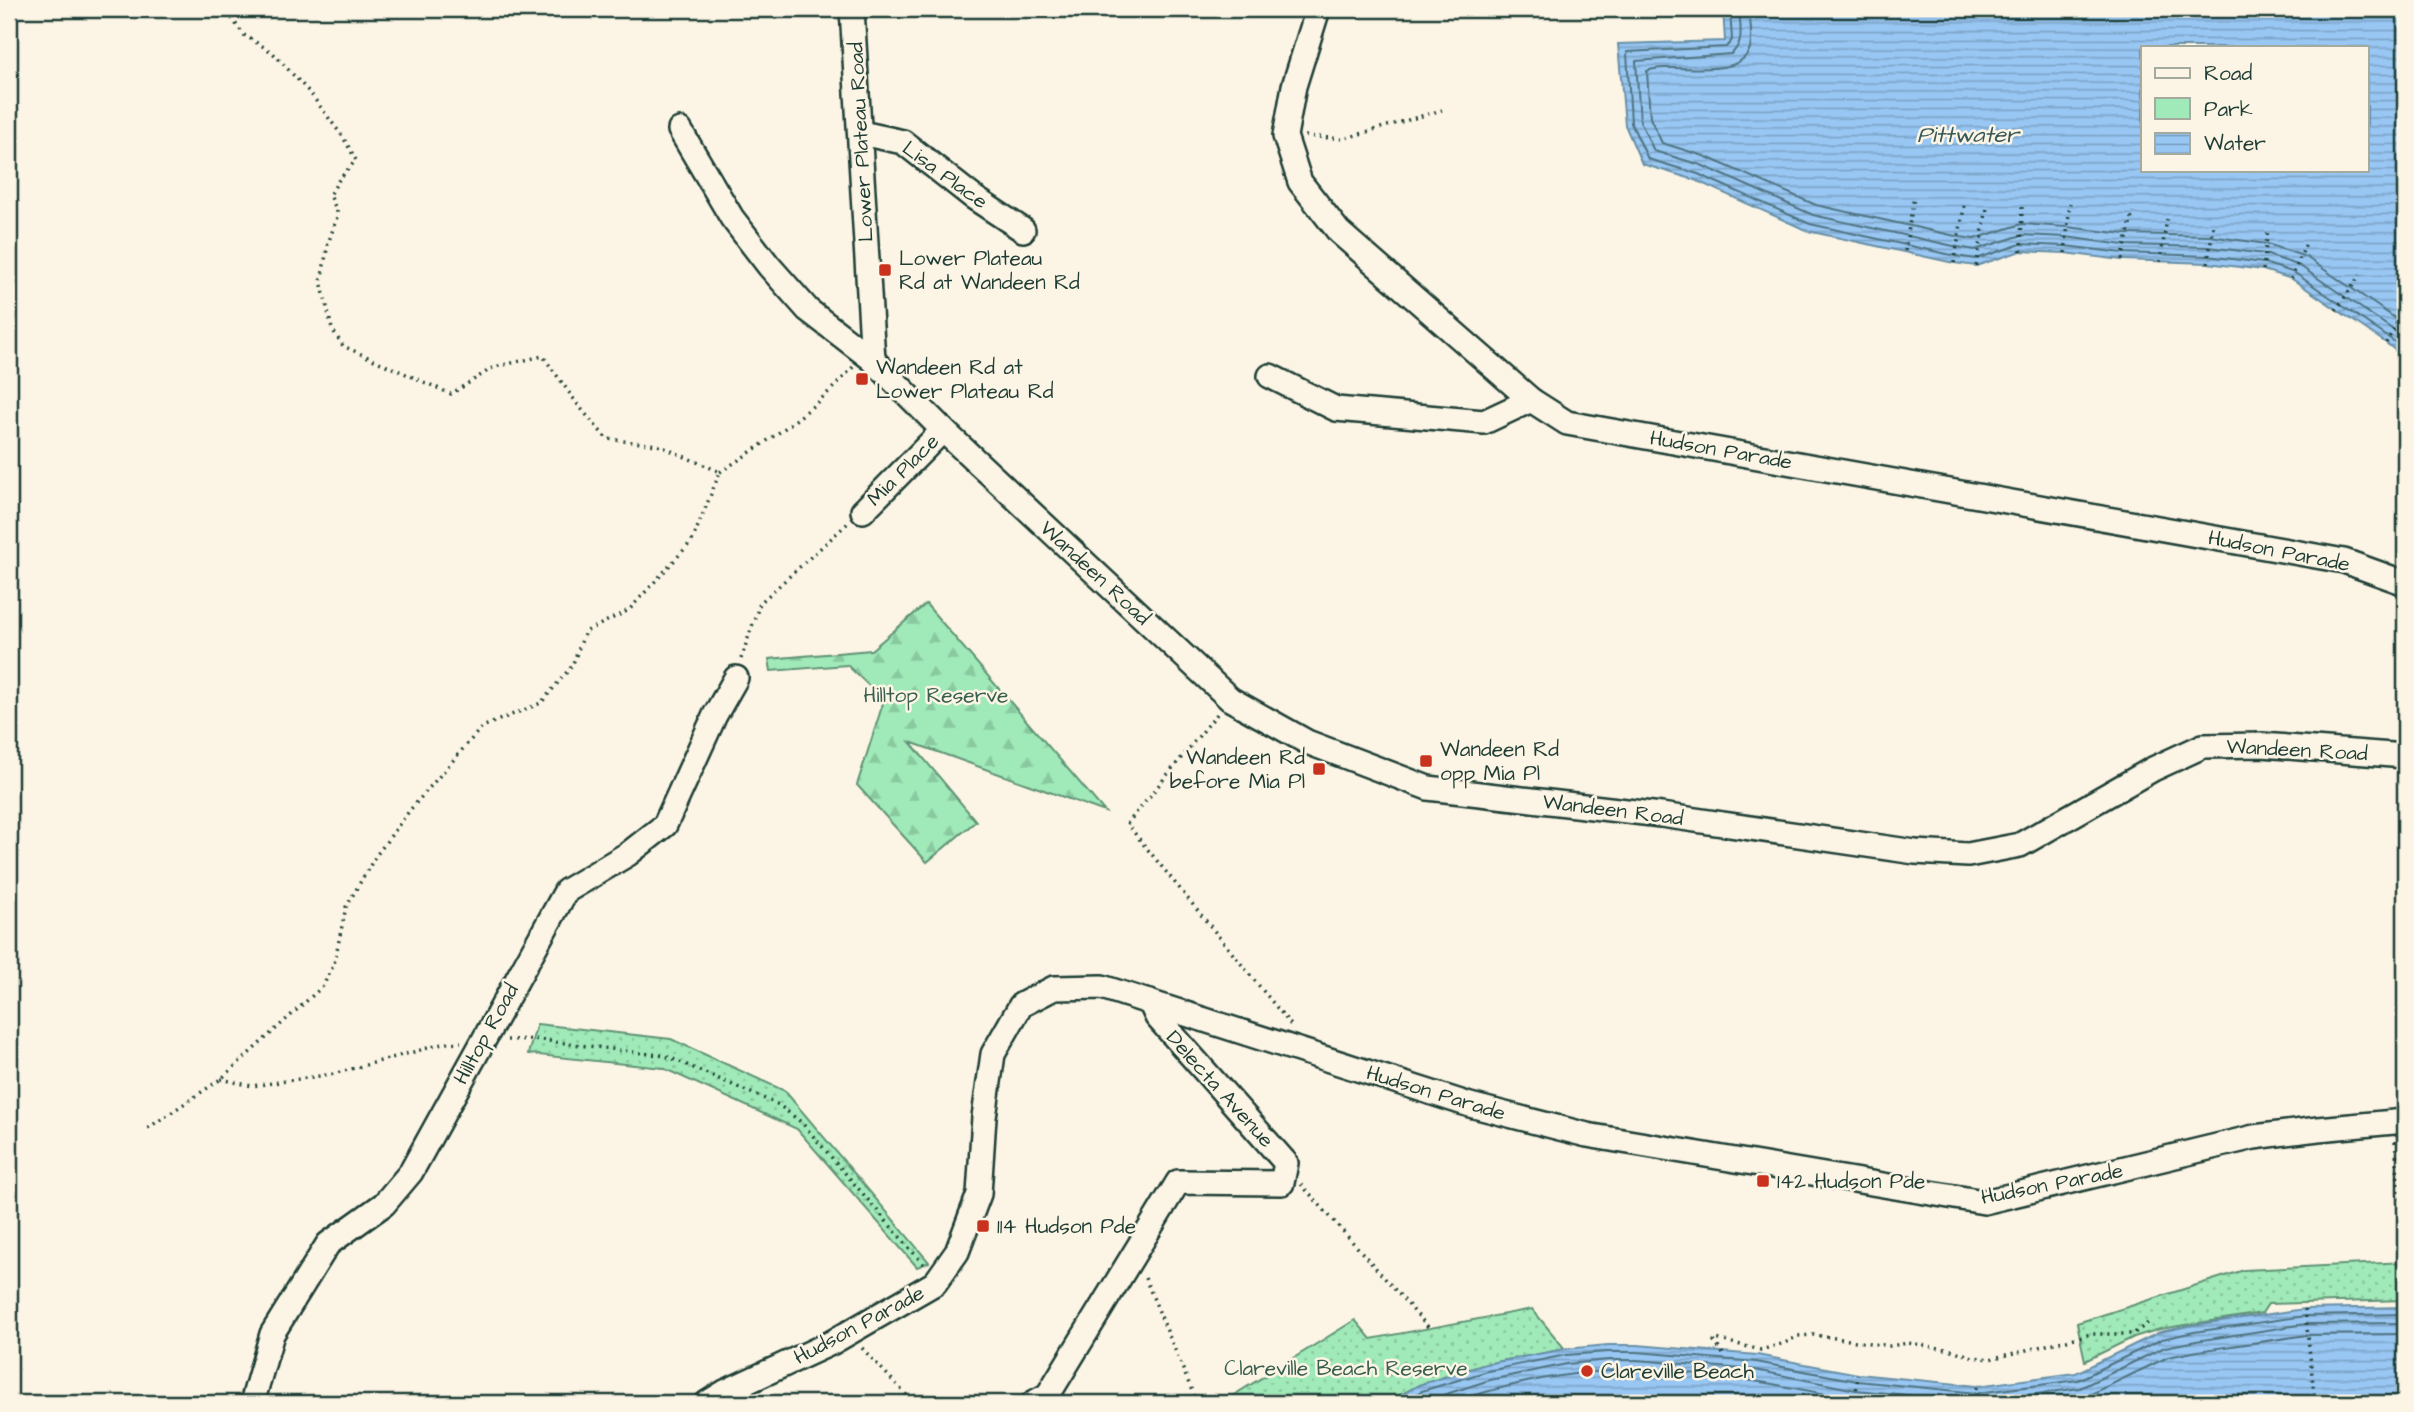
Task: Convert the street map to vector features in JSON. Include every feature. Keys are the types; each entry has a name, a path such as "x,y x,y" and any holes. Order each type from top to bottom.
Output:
{"street":[{"name":"Lower Plateau Road","path":"852,9 861,133 869,357"},
{"name":"Hudson Parade","path":"1318,9 1294,86 1285,134 1300,183 1339,232 1531,400 1567,423 2344,561 2405,583"},
{"name":"Wandeen Road","path":"680,130 732,218 808,310 869,357 943,430 1230,699 1307,742 1428,788 1661,815 1915,852 1968,855 2020,845 2153,769 2203,746 2262,745 2405,756"},
{"name":"Lisa Place","path":"861,133 903,142 973,197 1023,230"},
{"path":"1270,376 1336,409 1484,422 1531,400"},
{"name":"Mia Place","path":"863,511 943,430"},
{"name":"Hilltop Road","path":"252,1403 272,1334 328,1244 384,1204 411,1172 566,891 628,854 665,825 715,715 736,678"},
{"name":"Hudson Parade","path":"708,1403 849,1333 935,1283 957,1252 979,1194 984,1117 993,1054 1021,1005 1054,988 1102,987 1471,1105 1587,1135 1984,1202 2254,1137 2400,1130"},
{"name":"Delecta Avenue","path":"1033,1403 1048,1395 1178,1182 1282,1183 1286,1163 1157,1017 1150,1002"}],"path":[{"path":"225,9 244,35 272,52 310,93 343,136 356,160 330,195 338,214 328,244 321,281 332,329 343,346 452,394 494,367 543,356 578,405 607,439 658,445 720,472"},
{"path":"1285,134 1343,139 1442,110"},
{"path":"1905,251 1914,196"},
{"path":"1954,263 1965,202"},
{"path":"2065,253 2070,203"},
{"path":"2021,250 2022,206"},
{"path":"1976,266 1987,208"},
{"path":"2122,260 2133,212"},
{"path":"2160,262 2167,219"},
{"path":"2208,262 2213,226"},
{"path":"2263,270 2269,229"},
{"path":"2291,279 2306,241"},
{"path":"2336,310 2360,275"},
{"path":"2386,343 2405,309"},
{"path":"148,1128 221,1079 323,986 334,964 346,907 375,857 410,810 482,727 541,703 572,666 585,632 629,610 692,541 720,472 766,442 869,357"},
{"path":"736,678 760,603 863,511"},
{"path":"1230,699 1127,824 1316,1056"},
{"path":"221,1079 252,1086 266,1084 333,1074 446,1043 482,1041 533,1039 666,1056 779,1105 802,1123 923,1264 935,1283"},
{"path":"2400,1130 2405,1255"},
{"path":"1283,1176 1300,1182 1429,1328"},
{"path":"1135,1253 1197,1403"},
{"path":"2305,1309 2315,1403"},
{"path":"1723,1354 1714,1341 1716,1339 1761,1350 1798,1336 1814,1335 1890,1346 1908,1343 1990,1359 2091,1334 2133,1334 2151,1321"},
{"path":"849,1333 914,1403"},
{"path":"1855,1403 1858,1374"},
{"path":"1976,1403 1977,1386"}],"green space":[{"name":"Hilltop Reserve","path":"926,604 1105,812 910,742 976,821 927,862 857,785 884,700 847,665 771,671 769,659 871,650"},
{"path":"537,1024 671,1039 785,1091 929,1262 917,1267 797,1129 663,1068 528,1054"},
{"path":"2405,1262 2405,1300 2268,1304 2262,1313 2160,1329 2134,1337 2085,1361 2077,1323 2244,1270"},
{"name":"Clareville Beach Reserve","path":"1532,1309 1565,1349 1486,1364 1419,1385 1386,1403 1221,1403 1355,1320 1371,1339"}],"water":[{"name":"Pittwater","path":"1723,9 2405,9 2405,358 2292,279 2263,270 2208,263 2122,260 2021,251 1976,266 1808,231 1695,180 1642,164 1625,125 1618,44 1725,41"},
{"path":"2405,1307 2405,1403 1386,1403 1419,1385 1486,1364 1565,1349 1608,1345 1757,1355 1858,1374 1977,1386 2076,1373 2160,1332 2193,1325 2305,1309"}],"place":[{"name":"Lower Plateau Rd at Wandeen Rd","path":"885,270"},
{"name":"Wandeen Rd at Lower Plateau Rd","path":"862,379"},
{"name":"Wandeen Rd opp Mia Pl","path":"1426,761"},
{"name":"Wandeen Rd before Mia Pl","path":"1319,769"},
{"name":"142 Hudson Pde","path":"1763,1181"},
{"name":"114 Hudson Pde","path":"983,1226"},
{"name":"Clareville Beach","path":"1587,1371"}]}
